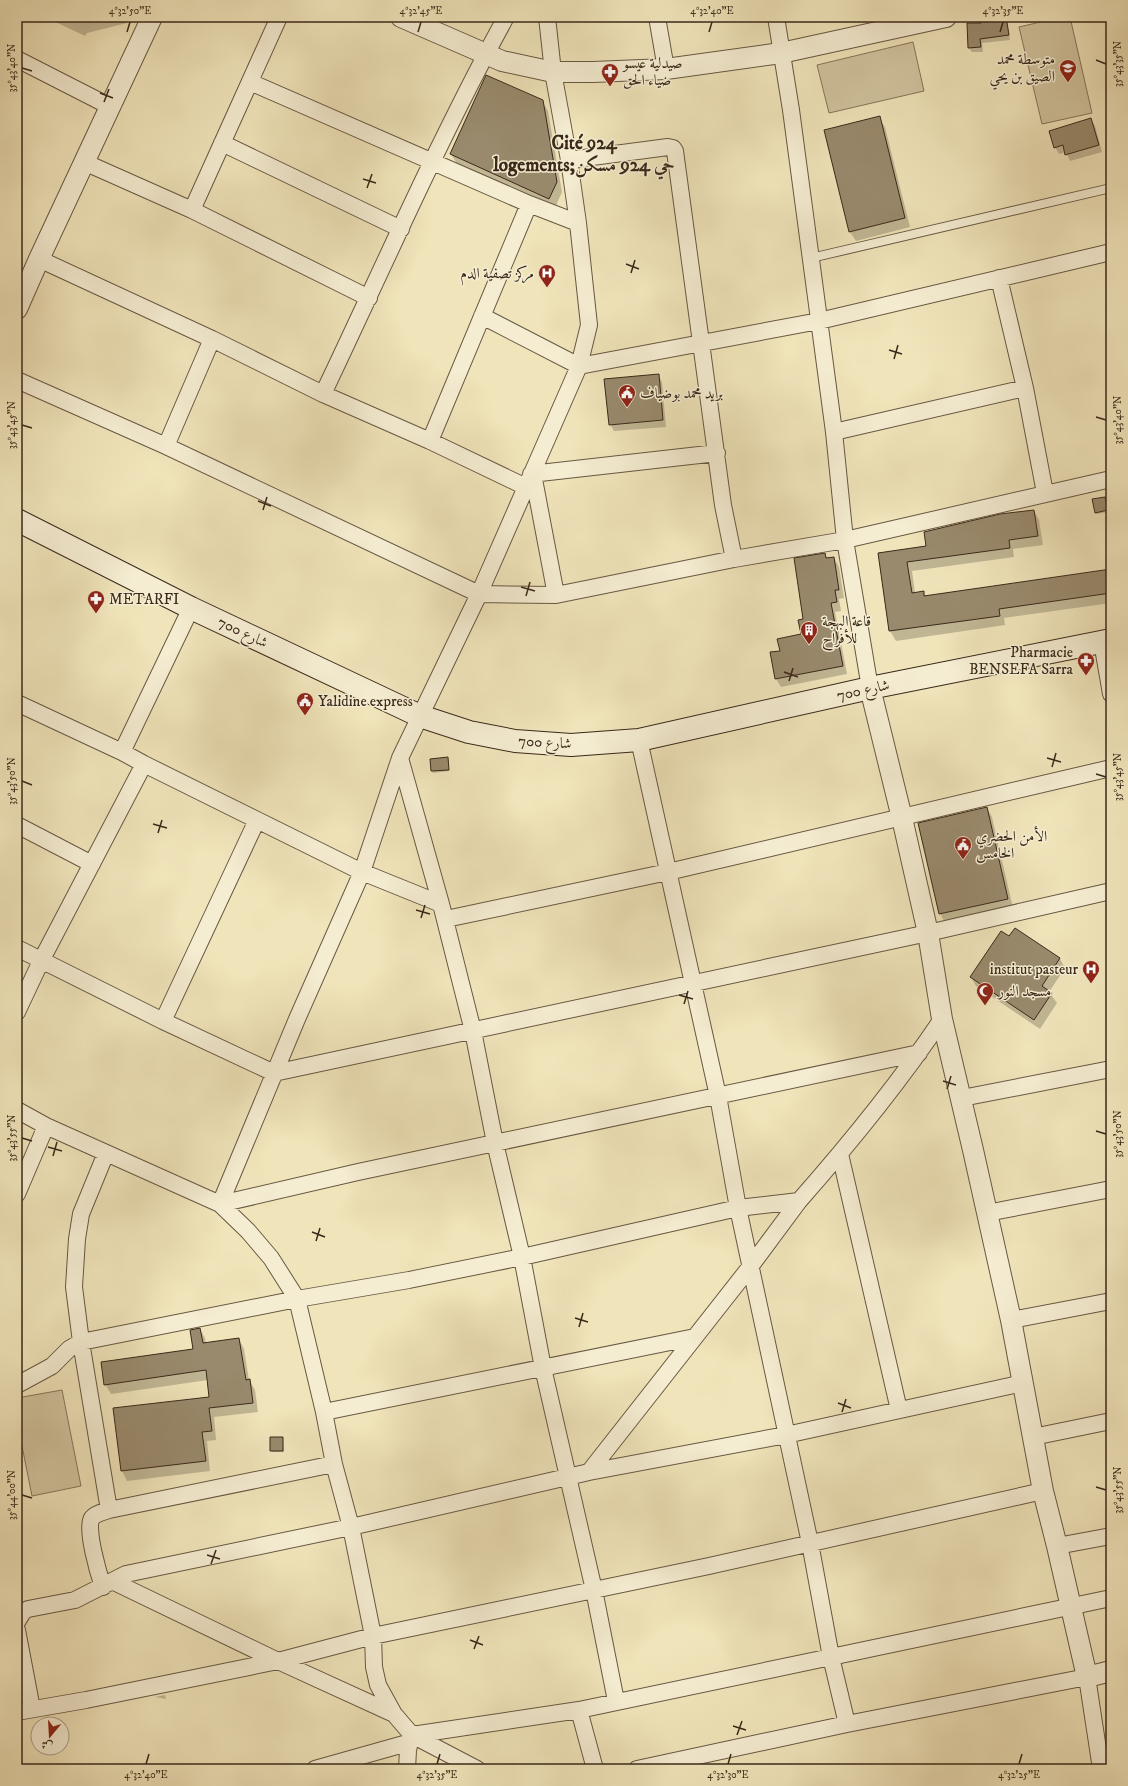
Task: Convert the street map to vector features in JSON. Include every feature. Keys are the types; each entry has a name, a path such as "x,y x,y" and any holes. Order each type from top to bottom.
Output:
{"main road":[{"name":"شارع 700","path":"17,520 191,608 420,716 469,732 515,741 571,745 639,740 870,688 1107,641"}],"street":[{"path":"17,309 152,17"},
{"path":"192,210 279,17"},
{"path":"401,17 485,55 502,61 552,72 666,69 781,53 946,17"},
{"path":"323,394 433,161 485,55 506,17"},
{"path":"220,1204 274,1073 362,872 400,758 479,594 579,366 589,325 578,223 569,160 552,72 547,17"},
{"path":"657,17 666,69"},
{"path":"776,17 791,110 834,432 845,540 870,688 928,933 942,1019 962,1098 986,1213 1011,1320 1043,1491 1058,1546 1070,1607 1087,1677 1101,1769"},
{"path":"17,59 111,107"},
{"path":"250,82 529,204 578,223"},
{"path":"222,143 400,229"},
{"path":"569,160 673,148 676,159 723,505 734,559"},
{"path":"84,162 192,210 369,298"},
{"path":"430,441 529,204"},
{"path":"482,316 579,366 818,321 999,278 1110,256"},
{"path":"39,259 212,339 323,394 430,441 530,478 717,452"},
{"path":"999,278 1025,388 1045,493"},
{"path":"166,446 212,339"},
{"path":"17,380 166,446 479,594 556,595 734,559 845,540 1111,479"},
{"path":"834,432 1025,388"},
{"path":"530,478 556,595"},
{"path":"122,752 191,608"},
{"path":"1107,641 1111,694"},
{"path":"17,703 122,752 443,912 668,872 1111,768"},
{"path":"639,740 718,1096 750,1267 810,1543 831,1657 846,1724"},
{"path":"400,758 443,912 473,1031 495,1143 522,1257 543,1368 594,1590 616,1701"},
{"path":"17,1012 41,961 144,764"},
{"path":"163,1021 257,820"},
{"path":"17,825 92,864"},
{"path":"17,948 163,1021 274,1073 928,933 1111,891"},
{"path":"589,1472 750,1267 799,1201 840,1154 919,1054 942,1019"},
{"path":"220,1204 495,1143 919,1054"},
{"path":"962,1098 1111,1070"},
{"path":"17,1110 46,1126 220,1204 248,1231 271,1258 297,1299 324,1412 334,1464 351,1527 373,1636 374,1667 378,1685 394,1714 411,1739 477,1769"},
{"path":"17,1194 46,1126"},
{"path":"106,1153 81,1214 77,1239 74,1286 81,1342 109,1510"},
{"path":"840,1154 899,1410"},
{"path":"986,1213 1111,1189"},
{"path":"17,1385 22,1381 43,1372 81,1342 297,1299 409,1280 522,1257 738,1208 799,1201"},
{"path":"1011,1320 1111,1301"},
{"path":"324,1412 695,1337"},
{"path":"17,1622 22,1612 28,1609 75,1600 126,1574 141,1570 351,1527 589,1472 786,1435 1023,1383"},
{"path":"1033,1437 1111,1420"},
{"path":"334,1464 109,1510 94,1516 90,1522 94,1554 107,1584 394,1714"},
{"path":"17,1630 25,1711 278,1661 373,1636 594,1590 1043,1491"},
{"path":"1058,1546 1111,1536"},
{"path":"315,1769 411,1739 579,1710 1111,1598"},
{"path":"637,1769 846,1724 1111,1671"},
{"path":"579,1710 595,1769"},
{"path":"407,1769 411,1739"}],"lane":[{"path":"811,258 1111,188"}],"shaded area":[{"path":"1062,17 1070,17 1092,113 1042,124 1019,27"},
{"path":"913,42 924,91 829,113 817,65"},
{"path":"62,1390 81,1486 32,1496 17,1421 17,1398"}],"building":[{"path":"980,17 1006,17 1009,35 980,39 981,47 968,48 967,23 981,23"},
{"path":"486,75 543,100 557,182 549,199 450,154"},
{"path":"880,116 905,218 849,232 824,130"},
{"path":"1091,118 1099,145 1065,155 1063,145 1054,148 1049,131"},
{"path":"659,374 663,420 609,425 604,379"},
{"path":"1105,497 1108,510 1095,513 1092,499"},
{"path":"1034,510 1038,536 1009,540 1010,548 907,562 912,593 924,591 924,596 1111,569 1111,593 999,609 1000,616 889,631 878,553 926,546 924,532 1000,514"},
{"path":"825,553 826,558 834,557 839,590 835,590 837,602 831,603 843,666 775,679 770,652 780,651 777,639 801,634 798,620 803,619 794,558"},
{"path":"448,757 449,770 431,771 430,759"},
{"name":"الأمن الحضري الخامس","path":"987,807 1008,899 939,914 918,823"},
{"path":"1015,928 1060,958 1042,986 1052,993 1034,1020 970,977 1001,931 1009,936"},
{"path":"200,1328 203,1343 239,1338 246,1380 250,1379 253,1403 209,1408 212,1431 202,1432 206,1461 121,1471 113,1408 209,1397 206,1370 104,1385 101,1362 193,1349 190,1330"},
{"path":"270,1437 283,1437 283,1451 270,1451"}],"place":[{"name":"متوسطة محمد الصيق بن يحي","path":"1068,83"},
{"name":"صيدلية عيسو ضياء الحق","path":"610,87"},
{"name":"مركز تصفية الدم","path":"547,288"},
{"name":"بريد محمد بوضياف","path":"627,408"},
{"name":"METARFI","path":"96,614"},
{"name":"قاعة البهجة للأفراح","path":"809,645"},
{"name":"Pharmacie BENSEFA Sarra","path":"1086,676"},
{"name":"Yalidine express","path":"305,716"},
{"name":"الأمن الحضري الخامس","path":"963,860"},
{"name":"institut pasteur","path":"1091,984"},
{"name":"مسجد النور","path":"985,1006"}],"district":[{"name":"Cité 924 logements;حي 924 مسكن","path":"584,153"}]}
